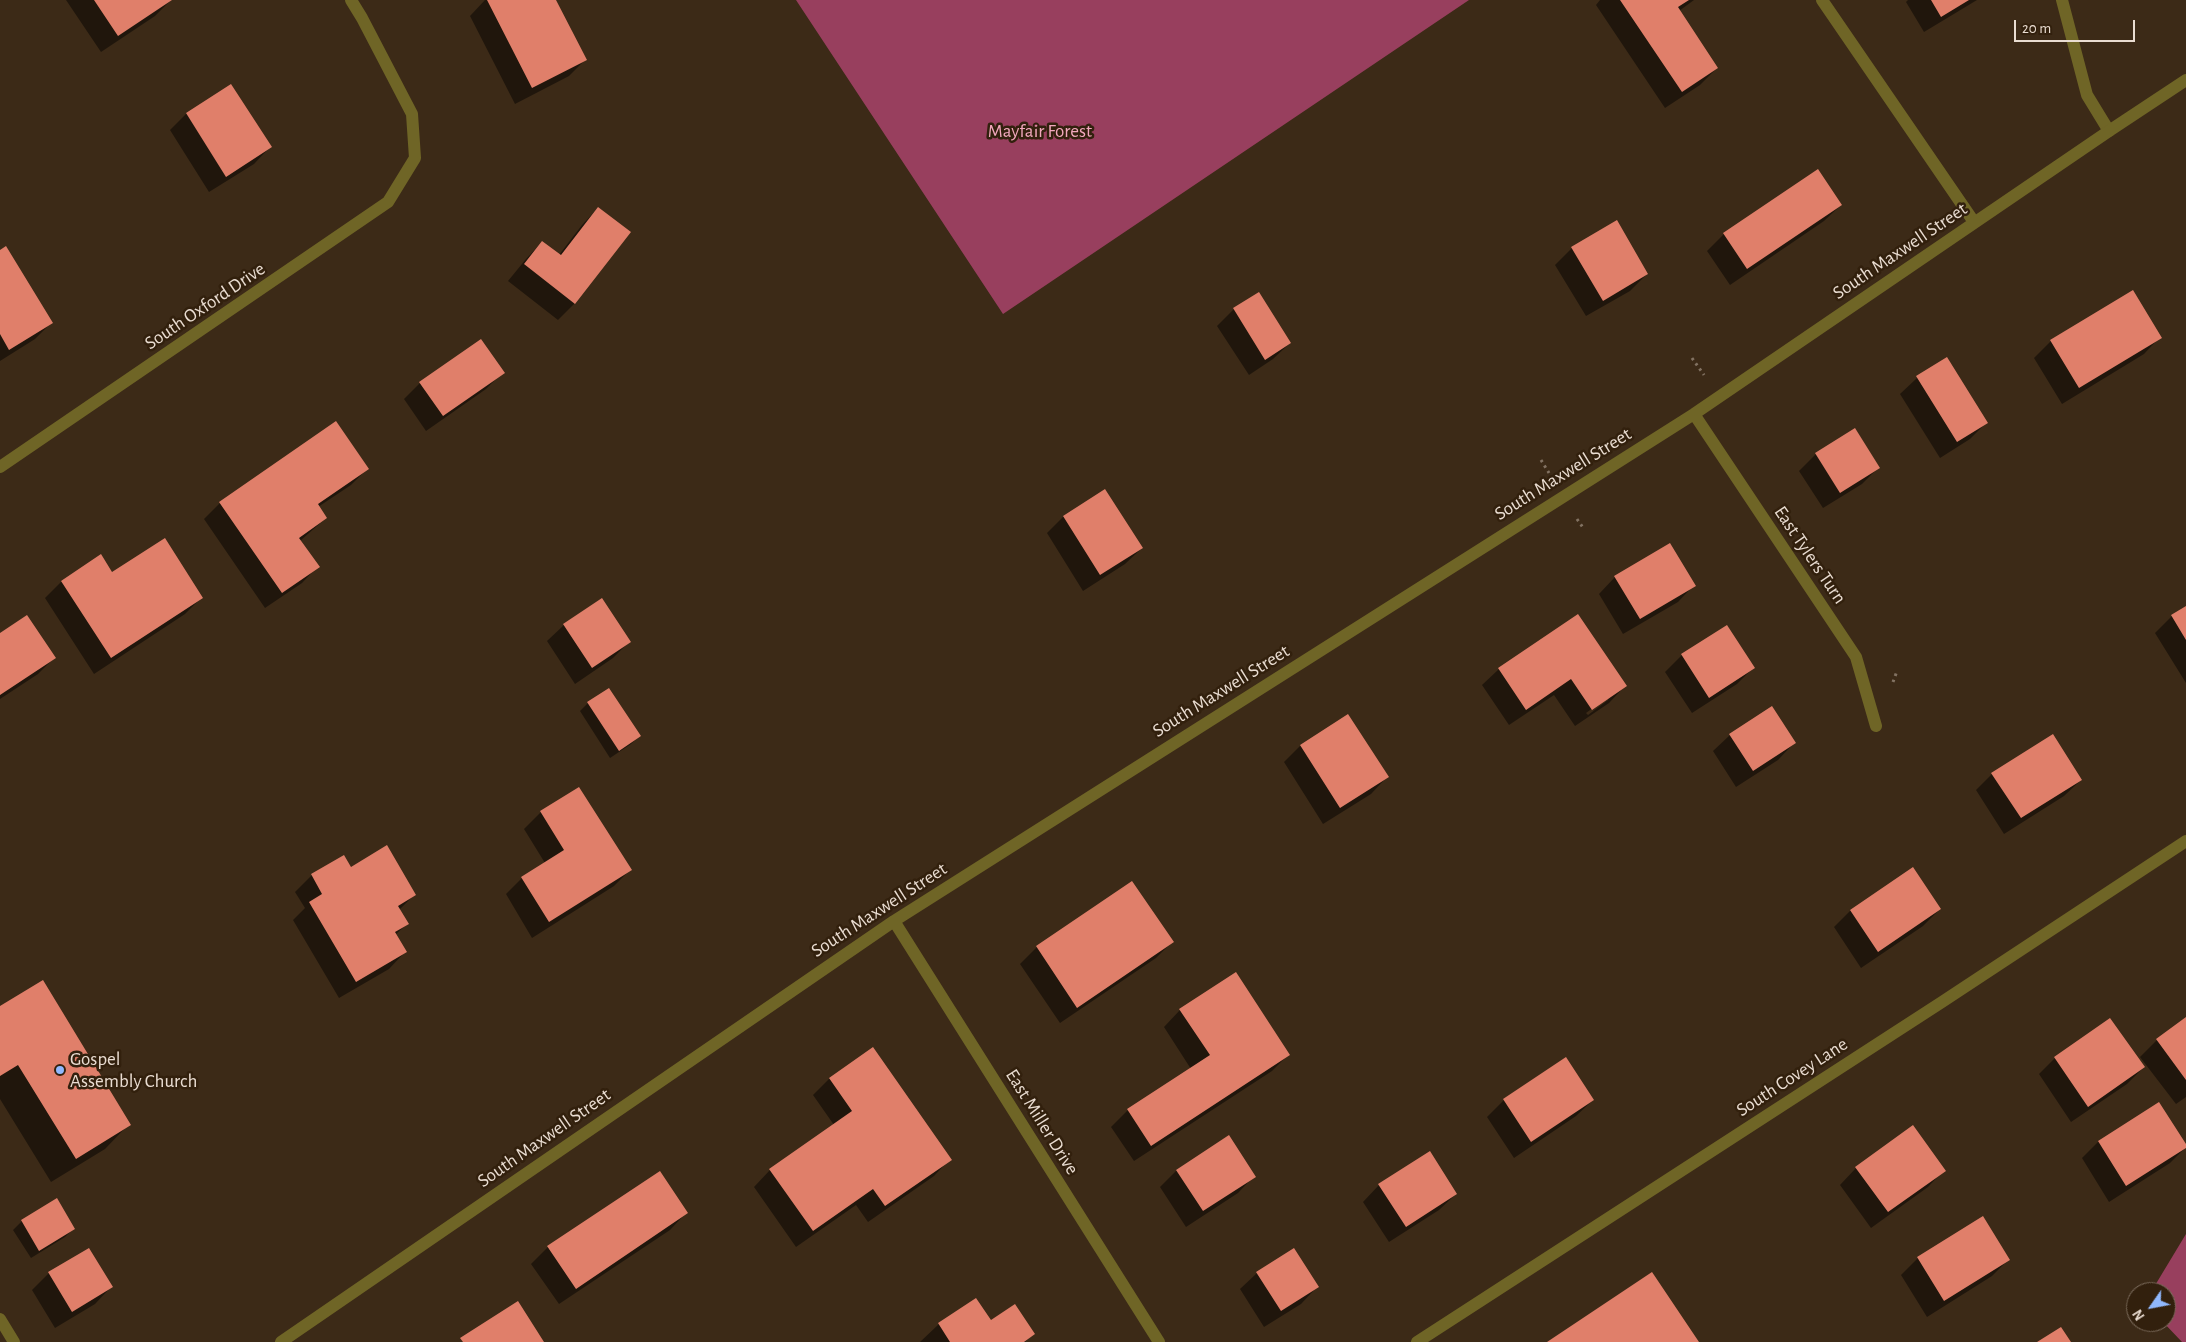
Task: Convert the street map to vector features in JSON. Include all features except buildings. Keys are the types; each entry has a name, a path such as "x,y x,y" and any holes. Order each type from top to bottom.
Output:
{"street":[{"name":"South Oxford Drive","path":"0,467 388,202 415,158 412,114 351,0"},
{"path":"1822,0 1974,222"},
{"path":"2062,0 2087,95 2109,131"},
{"name":"South Maxwell Street","path":"281,1342 894,921 1694,414 1974,222 2186,80"},
{"name":"East Tylers Turn","path":"1694,414 1856,657 1876,726"},
{"name":"South Covey Lane","path":"1416,1342 1942,1002 2186,841"},
{"name":"East Miller Drive","path":"894,921 1159,1342"},
{"path":"0,1319 14,1342"}],"green space":[{"name":"Mayfair Forest","path":"796,0 1469,0 1003,314"},
{"path":"2186,1234 2186,1342 2182,1342 2172,1332 2176,1332 2176,1282 2157,1282"}],"place":[{"name":"Gospel Assembly Church","path":"60,1070"}]}
